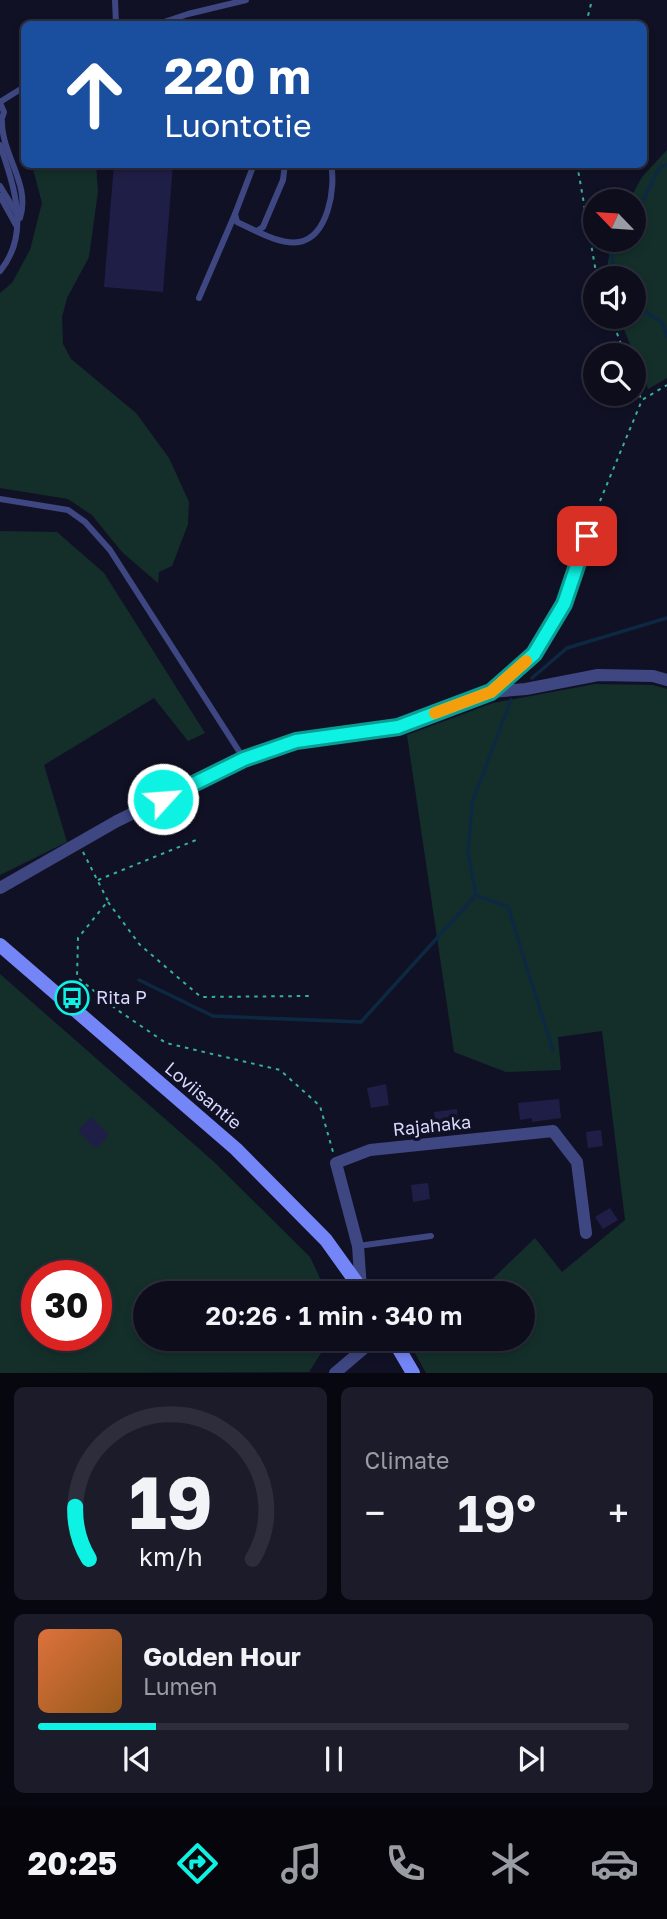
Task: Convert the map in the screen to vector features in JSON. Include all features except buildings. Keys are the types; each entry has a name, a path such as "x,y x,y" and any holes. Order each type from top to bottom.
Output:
{"main road":[{"name":"Loviisantie","path":"0,945 236,1149 326,1240 356,1281"},
{"path":"400,1351 413,1373"}],"street":[{"path":"491,692 534,654 564,604 595,513"},
{"path":"0,888 117,821 244,759 296,741 398,727 491,692 526,689 598,675 653,676 667,680"},
{"name":"Rajahaka","path":"336,1163 370,1150 553,1131 577,1162 586,1233"},
{"path":"336,1163 358,1246 362,1281"},
{"path":"335,1373 361,1351"}],"lane":[{"path":"115,0 116,21"},
{"path":"167,21 246,0"},
{"path":"17,226 23,209 20,184 2,134 4,112 0,102 21,89"},
{"path":"0,145 15,189 18,216 15,247 0,271"},
{"path":"199,298 252,168"},
{"path":"257,231 263,227 283,180 284,168"},
{"path":"235,214 237,222 277,240 299,242 317,232 331,203 334,175 332,168"},
{"path":"0,186 18,216"},
{"path":"0,196 17,226"},
{"path":"0,499 68,510 85,522 110,550 244,759"},
{"path":"358,1246 431,1236"}],"path":[{"path":"587,21 592,0"},
{"path":"578,168 595,266"},
{"path":"646,398 667,386"},
{"path":"595,513 640,406"},
{"path":"97,880 196,840"},
{"path":"79,844 108,901 140,946 201,998 310,996"},
{"path":"108,901 78,938 77,977 116,1009 166,1043 280,1070 320,1106 336,1163"}],"green space":[{"path":"667,150 667,378 648,389 646,343 629,343 624,329 646,329 646,266 607,266 610,252 646,252 646,189 636,189 642,177"},
{"path":"33,168 96,168 98,191 89,257 67,298 62,317 63,344 71,359 136,413 169,458 189,502 188,524 172,566 159,572 158,583 122,552 92,515 68,499 0,488 0,293 12,283 30,250 42,203"},
{"path":"0,531 57,532 104,573 205,733 188,741 154,698 44,765 67,842 0,875"},
{"path":"595,684 653,685 667,689 667,1373 426,1373 415,1353 535,1351 535,1281 490,1281 535,1238 562,1272 625,1220 602,1031 558,1037 561,1070 506,1072 454,1052 407,735 493,703"},
{"path":"0,974 213,1161 310,1257 321,1281 133,1281 133,1351 322,1351 309,1372 0,1373"}],"waterway":[{"path":"646,195 659,168 667,165"},
{"path":"610,252 614,266"},
{"path":"646,312 662,322 667,336"},
{"path":"532,678 567,648 667,618"},
{"path":"511,700 472,803 468,853 476,895 508,907 553,1051"},
{"path":"139,980 213,1016 361,1022 476,895"}],"slow traffic":[{"path":"435,713 491,692 526,661"}],"place":[{"name":"Rita P","path":"72,998"}],"route":[{"path":"163,799 244,759 296,741 398,727 491,692 534,654 564,604 587,536"}]}
